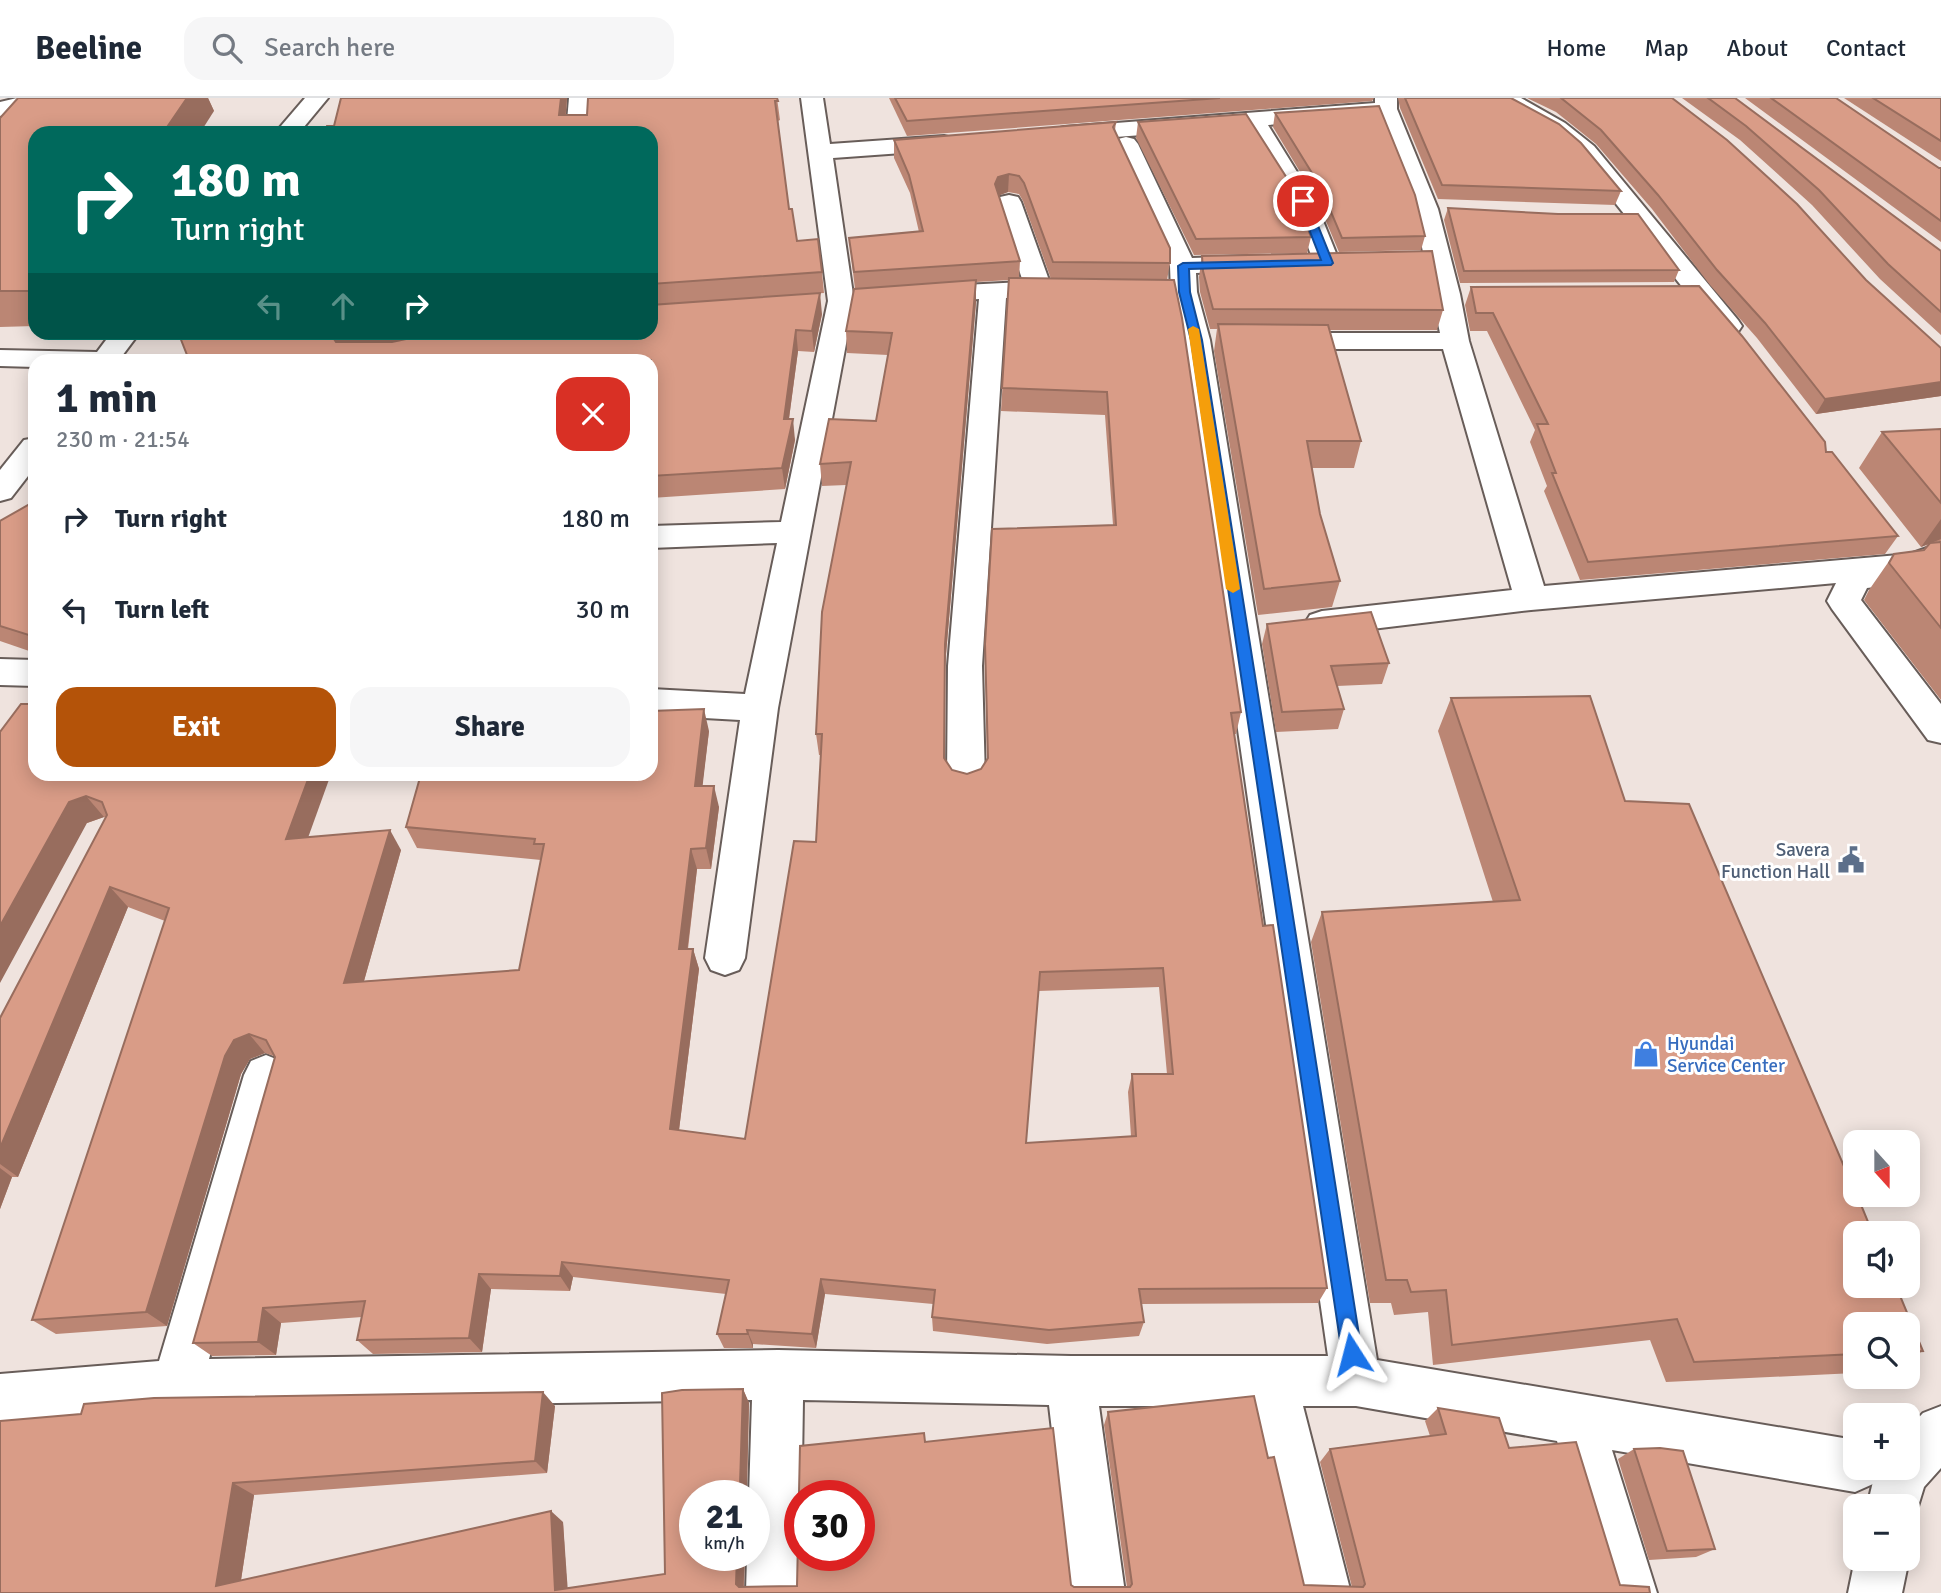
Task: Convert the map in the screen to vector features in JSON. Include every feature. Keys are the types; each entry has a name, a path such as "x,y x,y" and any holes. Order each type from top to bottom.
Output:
{"street":[{"path":"293,126 317,98"},
{"path":"578,126 580,98"},
{"path":"725,958 760,708 842,301 812,98"},
{"path":"1503,98 1564,131 1586,151 1641,216 1685,293 1745,346"},
{"path":"0,109 37,100"},
{"path":"0,131 37,100"},
{"path":"1042,135 1253,120 1386,104 1439,209 1432,272 1531,599"},
{"path":"1175,283 1286,263 1341,262 1253,120"},
{"path":"819,152 972,141"},
{"path":"1126,144 1175,283 1224,340 1267,629 1356,1381"},
{"path":"1009,202 1038,290"},
{"path":"1605,216 1641,216"},
{"path":"1432,272 1475,293"},
{"path":"966,779 965,666 993,290"},
{"path":"897,297 993,290 1078,291"},
{"path":"110,354 121,340"},
{"path":"1224,340 1455,341"},
{"path":"0,358 28,359"},
{"path":"0,491 28,456"},
{"path":"0,497 28,485"},
{"path":"658,537 796,532"},
{"path":"1267,629 1923,559"},
{"path":"1923,559 1855,578 1843,601 1941,730"},
{"path":"0,672 28,674"},
{"path":"658,702 760,708"},
{"path":"177,1384 266,1075"},
{"path":"773,1593 778,1375"},
{"path":"0,1399 177,1384 778,1375 1071,1381 1356,1381 1843,1467"},
{"path":"1071,1381 1098,1593"},
{"path":"1272,1381 1324,1593"},
{"path":"1577,1421 1630,1593"},
{"path":"1920,1449 1941,1432"},
{"path":"1875,1593 1880,1571"}],"building":[{"path":"18,98 187,98 168,126 28,126 28,291 0,291 0,118"},
{"path":"341,98 561,98 559,115 587,115 588,98 777,98 778,101 775,101 789,209 792,209 797,241 818,239 822,272 658,284 658,126 334,126"},
{"path":"895,98 1220,98 907,121"},
{"path":"1405,98 1511,98 1559,124 1581,143 1621,191 1442,185"},
{"path":"1561,98 1672,98 1727,140 1797,204 1866,280 1941,348 1941,382 1825,399 1765,323 1717,270 1658,195 1601,130"},
{"path":"1708,98 1735,98 1941,251 1941,312 1888,264 1819,190 1746,126"},
{"path":"1771,98 1836,98 1941,168 1941,221"},
{"path":"1873,98 1941,98 1941,141"},
{"path":"1379,106 1415,195 1425,236 1342,238 1320,186 1275,113"},
{"path":"1246,114 1292,186 1311,237 1196,239 1138,122"},
{"path":"1116,122 1113,127 1170,248 1170,263 1053,262 1024,183 1019,176 1009,174 998,177 995,184 1020,261 854,272 849,238 923,231 909,175 894,140"},
{"path":"1448,208 1558,214 1638,214 1679,270 1464,271"},
{"path":"1432,251 1443,310 1213,309 1202,256"},
{"path":"1009,278 1174,280 1241,712 1231,713 1263,926 1273,925 1327,1288 1139,1289 1144,1322 1049,1330 932,1317 935,1290 821,1279 812,1334 747,1330 748,1334 717,1334 729,1280 562,1262 560,1276 479,1274 469,1338 357,1340 365,1301 263,1308 258,1342 193,1343 275,1057 266,1040 249,1034 234,1040 225,1056 146,1312 32,1320 169,908 110,887 0,1148 0,1018 107,815 102,802 86,796 69,802 0,926 0,732 21,704 28,704 28,781 307,781 286,839 390,830 344,983 519,970 544,844 534,844 535,839 406,827 419,781 658,781 658,711 704,709 695,786 714,786 706,848 691,849 679,949 693,949 670,1129 745,1139 794,841 816,842 822,734 816,734 822,612 851,462 820,464 829,419 876,421 892,333 846,331 854,289 976,280 945,644 944,758 952,770 967,774 981,769 988,758 985,644 992,529 1116,525 1107,392 1002,388","holes":["1163,968 1173,1074 1132,1074 1136,1136 1026,1143 1040,972"]},
{"path":"1699,286 1825,442 1826,452 1832,452 1898,536 1588,562 1552,473 1556,473 1537,424 1548,424 1493,313 1476,313 1471,287"},
{"path":"820,293 812,331 796,330 784,419 793,419 782,468 658,476 658,354 187,354 181,340 658,340 658,305"},
{"path":"1218,324 1328,325 1361,441 1307,441 1320,514 1340,581 1264,589"},
{"path":"1941,429 1941,503 1882,432"},
{"path":"28,505 28,635 0,626 0,521"},
{"path":"1941,542 1941,628 1889,563 1894,554 1924,550 1930,543"},
{"path":"1371,612 1389,663 1331,666 1344,709 1282,712 1267,624"},
{"path":"1590,696 1625,801 1689,804 1843,1164 1843,1208 1862,1208 1868,1221 1843,1221 1843,1298 1901,1298 1907,1312 1843,1312 1843,1355 1694,1362 1677,1319 1452,1345 1446,1290 1411,1292 1407,1280 1386,1280 1322,912 1520,900 1451,698"},
{"path":"743,1389 740,1480 679,1480 679,1571 736,1571 736,1584 739,1587 797,1586 797,1571 875,1571 875,1480 799,1480 800,1446 924,1433 925,1442 1053,1428 1071,1585 1130,1587 1132,1584 1108,1412 1254,1396 1268,1458 1274,1457 1304,1585 1363,1587 1365,1584 1330,1449 1446,1434 1438,1408 1499,1418 1509,1448 1576,1442 1620,1585 1649,1587 1650,1593 0,1593 0,1421 81,1414 84,1404 154,1398 543,1392 535,1461 233,1483 216,1586 551,1511 555,1590 665,1574 662,1393"},
{"path":"1634,1449 1683,1451 1715,1549 1667,1551"}],"slow traffic":[{"path":"1193,329 1233,589"}],"place":[{"name":"Savera Function Hall","path":"1851,860"},
{"name":"Hyundai Service Center","path":"1646,1054"}],"route":[{"path":"1303,201 1327,263 1183,266 1184,292 1196,340 1352,1354"}]}
